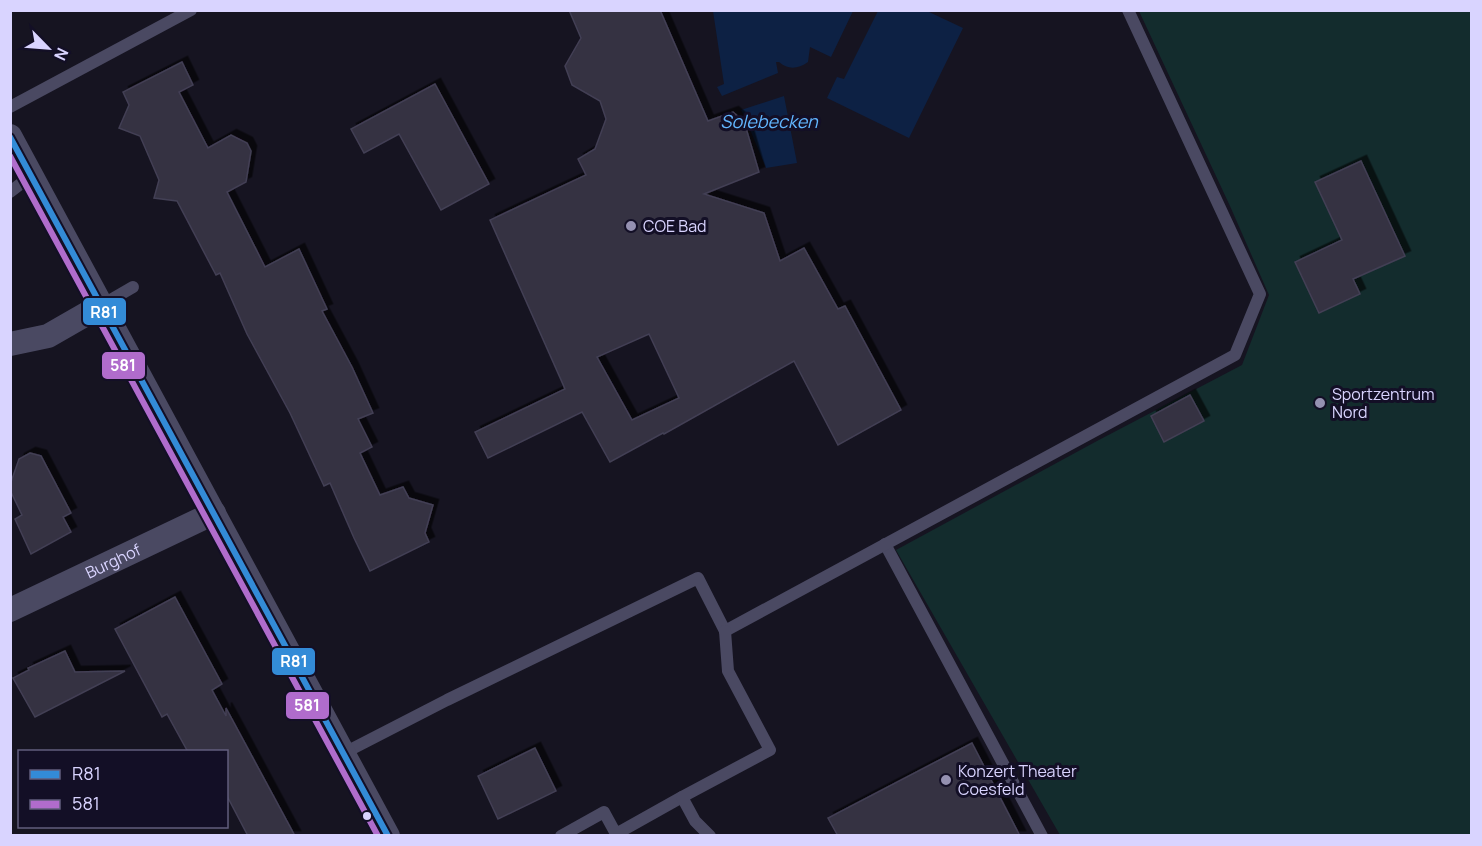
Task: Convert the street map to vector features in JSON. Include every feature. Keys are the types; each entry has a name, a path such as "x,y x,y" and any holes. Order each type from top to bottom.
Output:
{"street":[{"path":"19,156 102,305 388,836"},
{"path":"10,344 48,336 102,305"},
{"name":"Burghof","path":"10,609 214,513"}],"lane":[{"path":"10,107 191,10"},
{"path":"725,630 1235,355 1260,294 1128,10"},
{"path":"10,192 19,156"},
{"path":"102,305 134,287"},
{"path":"885,544 1042,836"},
{"path":"344,753 457,695 698,578 725,630 728,671 770,750 616,834 604,812 561,836"},
{"path":"682,797 695,821 710,836"}],"green space":[{"name":"Sportzentrum Nord","path":"1139,11 1471,11 1471,835 1060,835 896,550 1242,365 1269,295"}],"water":[{"path":"713,11 853,11 831,57 810,47 808,62 797,67 789,67 776,62 778,73 722,96 717,87 724,84"},
{"path":"878,11 927,11 963,28 909,138 827,98 837,77 844,79"},
{"name":"Solebecken","path":"784,96 797,163 766,168 749,127 733,127 741,119 746,119 741,110"}],"building":[{"name":"COE Bad","path":"569,10 660,10 708,121 733,112 741,119 746,128 759,172 704,194 764,213 780,261 804,248 838,309 845,306 901,410 838,445 794,361 610,462 582,412 488,458 475,432 565,389 490,220 586,175 578,159 595,149 606,119 600,101 572,85 565,66 581,38","holes":["649,334 679,398 632,420 597,357"]},
{"path":"182,62 193,85 179,92 208,148 231,135 247,143 251,151 246,182 227,192 265,267 299,249 327,309 322,311 373,413 358,419 372,447 360,453 380,495 403,487 409,498 433,505 425,533 429,542 370,571 330,483 324,486 290,413 247,334 220,273 216,275 177,201 154,198 159,180 140,136 119,128 129,105 123,92"},
{"path":"435,84 489,184 441,210 399,134 364,153 351,129"},
{"path":"1361,161 1405,256 1353,279 1360,294 1319,313 1295,262 1342,240 1315,182"},
{"path":"1190,395 1204,421 1164,442 1151,416"},
{"path":"30,453 41,456 71,513 63,517 71,532 31,554 15,519 22,515 10,490 19,459"},
{"path":"175,597 222,684 212,690 226,716 226,708 295,836 248,836 228,798 228,750 187,750 167,714 162,717 115,629"},
{"path":"65,651 75,672 125,671 35,717 13,678 29,670 28,668"},
{"name":"Konzert Theater Coesfeld","path":"972,743 1020,836 838,836 828,818"},
{"path":"535,748 556,791 498,819 478,776"}],"transit line":[{"name":"R81","path":"10,137 388,836"},
{"name":"581","path":"10,156 378,836"}],"place":[{"name":"COE Bad","path":"631,226"},
{"name":"Sportzentrum Nord","path":"1320,403"},
{"name":"Konzert Theater Coesfeld","path":"946,780"}]}
